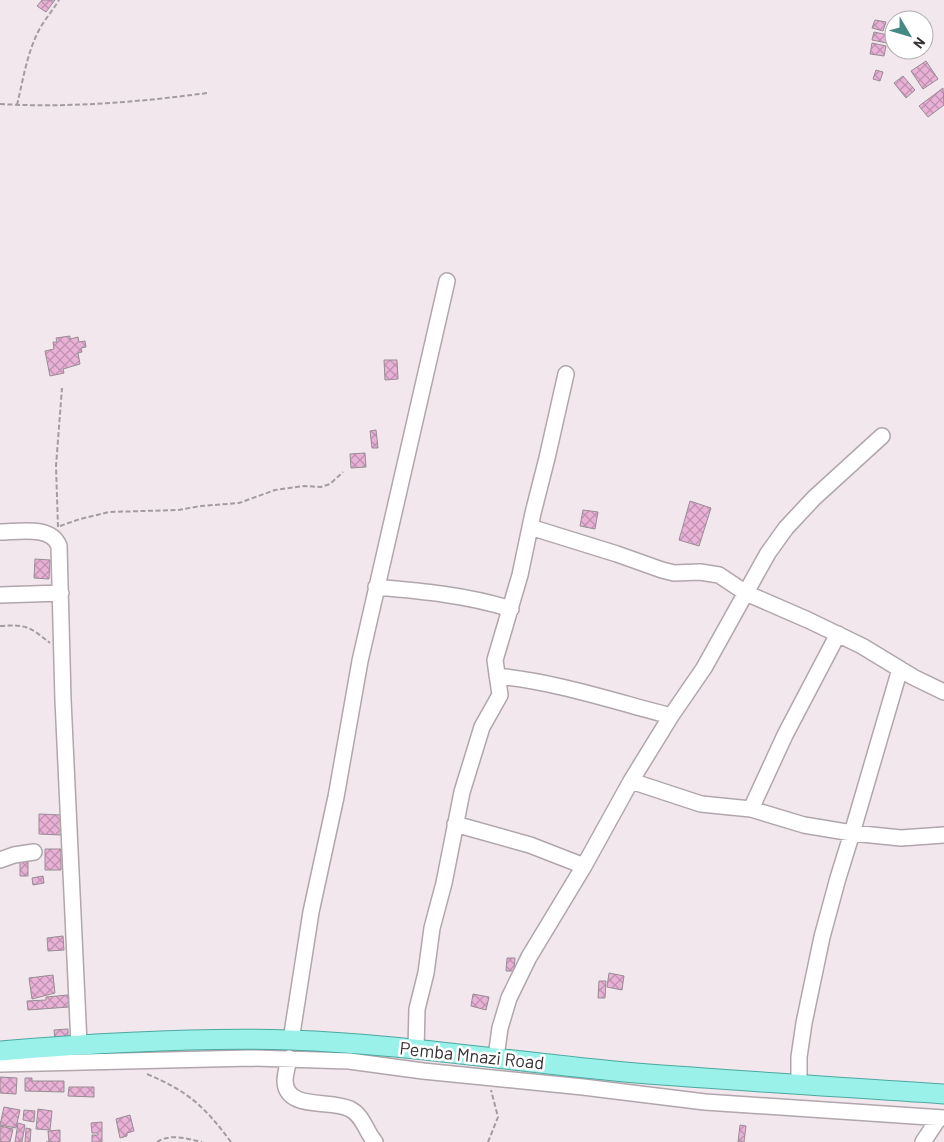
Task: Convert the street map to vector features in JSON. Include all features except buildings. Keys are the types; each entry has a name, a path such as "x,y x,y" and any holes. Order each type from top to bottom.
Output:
{"main road":[{"name":"Pemba Mnazi Road","path":"0,1051 78,1044 208,1040 290,1049 416,1049 634,1072 944,1094"}],"street":[{"path":"375,1142 356,1112 348,1108 326,1103 305,1102 296,1099 289,1095 285,1080 311,912 336,797 360,661 447,281"},
{"path":"416,1049 417,1009 426,973 432,928 444,883 462,792 482,727 500,695 495,660 511,609 566,374"},
{"path":"496,1057 500,1028 509,998 529,957 584,866 631,781 671,716 704,668 768,553 786,528 814,498 882,436"},
{"path":"530,527 674,573 706,572 719,574 746,593 838,634 944,692"},
{"path":"0,532 42,532 52,535 58,533 63,700 78,1044"},
{"path":"376,587 414,590 471,599 511,609"},
{"path":"0,595 61,593"},
{"path":"751,809 785,735 838,634"},
{"path":"800,1085 799,1057 810,990 822,938 900,669"},
{"path":"497,676 531,679 671,716"},
{"path":"631,781 701,804 751,809 804,825 852,833 901,838 944,835"},
{"path":"456,824 530,845 584,866"},
{"path":"0,860 34,852"},
{"path":"0,1064 251,1058 290,1049 349,1061 423,1071 705,1102 941,1118"},
{"path":"923,1142 941,1118"}],"path":[{"path":"17,105 32,45 59,0"},
{"path":"0,104 121,102 207,93"},
{"path":"58,533 56,466 62,388"},
{"path":"58,533 80,519 109,512 170,511 239,503 275,490 304,486 321,487 330,484 343,472"},
{"path":"0,626 23,625 36,632 63,653"},
{"path":"147,1074 178,1089 202,1107 232,1142"},
{"path":"488,1142 498,1117 491,1093 492,1078"},
{"path":"157,1142 167,1138 179,1137 202,1142"}]}
